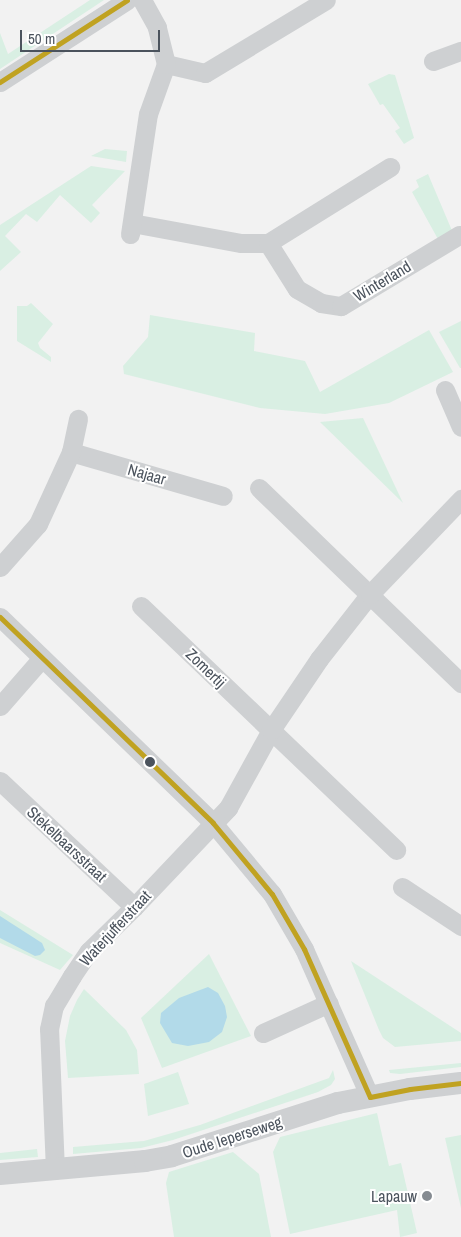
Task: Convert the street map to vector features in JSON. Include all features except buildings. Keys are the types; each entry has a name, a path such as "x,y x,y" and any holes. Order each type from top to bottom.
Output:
{"street":[{"path":"0,82 127,0"},
{"path":"142,0 157,27 166,64 148,114 131,229 241,243 268,243 390,167"},
{"path":"166,64 205,73 326,0"},
{"path":"433,61 461,51"},
{"name":"Winterland","path":"268,243 297,289 321,303 341,306 459,235"},
{"path":"445,390 461,427"},
{"path":"0,567 38,524 71,452 78,419"},
{"name":"Najaar","path":"71,452 223,496"},
{"path":"259,488 461,682"},
{"path":"213,823 228,808 271,730 319,659 370,594 461,498"},
{"name":"Zomertij","path":"141,606 396,850"},
{"path":"0,617 213,823 272,894 304,948 370,1097"},
{"path":"0,706 42,658"},
{"name":"Stekelbaarsstraat","path":"0,781 134,907"},
{"name":"Waterjufferstraat","path":"55,1170 49,1038 54,1006 89,951 134,907 213,823"},
{"path":"402,887 461,926"},
{"path":"263,1033 328,1003"},
{"name":"Oude Ieperseweg","path":"0,1174 145,1161 172,1156 338,1103 461,1083"}],"green space":[{"path":"90,0 104,0 0,69 0,33 8,54"},
{"path":"389,74 395,75 414,138 404,144 395,131 400,128 383,104 380,105 368,84"},
{"path":"105,149 127,151 126,162 91,156"},
{"path":"91,166 125,171 92,205 100,213 91,223 60,195 37,222 26,214 5,236 21,252 0,271 0,225"},
{"path":"428,174 453,233 439,241 412,192 419,187 416,180"},
{"path":"31,303 53,324 38,343 40,348 51,357 51,362 17,341 17,306 27,306"},
{"path":"150,315 255,333 254,351 305,361 320,392 429,330 453,372 389,403 325,414 260,408 124,374 123,366 148,337"},
{"path":"461,321 461,368 460,368 439,332"},
{"path":"363,418 403,503 320,422"},
{"path":"0,910 73,955 60,970 0,943"},
{"path":"209,954 251,1036 162,1068 141,1018"},
{"path":"351,961 461,1033 461,1041 395,1047 383,1038"},
{"path":"84,989 126,1030 137,1050 139,1074 68,1078 65,1041 70,1016"},
{"path":"461,1063 461,1067 400,1074 390,1073 389,1070"},
{"path":"333,1070 335,1079 331,1085 318,1092 173,1140 141,1148 73,1154 73,1147 144,1141 200,1125 329,1078"},
{"path":"178,1072 189,1104 148,1116 144,1084"},
{"path":"377,1113 389,1166 401,1163 417,1233 400,1237 397,1210 290,1234 273,1152 280,1137"},
{"path":"461,1135 461,1208 445,1138"},
{"path":"37,1149 38,1157 0,1160 0,1153"},
{"path":"233,1152 259,1174 271,1237 174,1237 166,1183 169,1172"}],"water":[{"path":"0,916 42,943 45,950 40,955 35,956 0,938"},
{"path":"208,987 218,993 225,1006 227,1017 222,1032 209,1042 188,1046 172,1043 160,1023 161,1013 179,998"}],"transit line":[{"path":"0,82 127,0"},
{"path":"0,617 213,823 272,894 304,949 370,1097"},
{"path":"370,1097 410,1089 461,1083"}],"place":[{"name":"Lapauw","path":"427,1196"}]}
